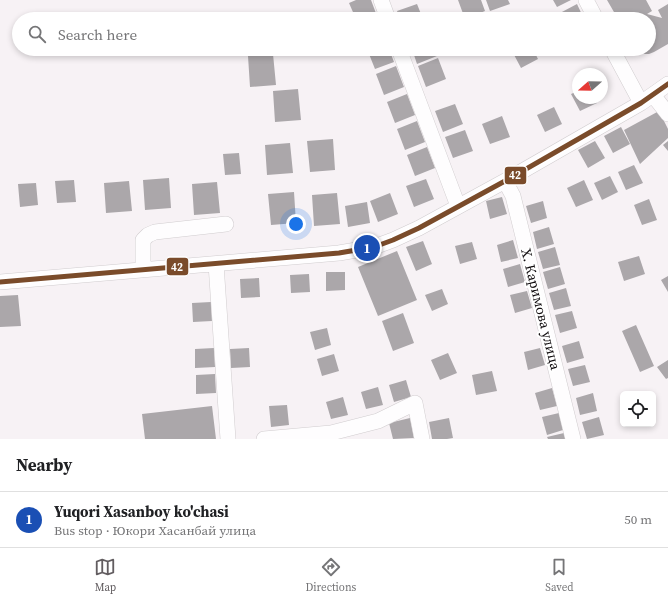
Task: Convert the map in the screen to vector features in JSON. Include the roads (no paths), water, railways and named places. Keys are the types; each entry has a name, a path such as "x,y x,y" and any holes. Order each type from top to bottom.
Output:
{"street":[{"path":"381,0 385,12"},
{"path":"586,0 592,12"},
{"path":"402,56 458,206"},
{"path":"617,56 647,98 668,114"},
{"path":"0,282 339,253 374,247 407,234 505,181 647,98 668,84"},
{"name":"Х. Каримова улица","path":"505,181 513,196 573,439"},
{"path":"143,270 143,240 148,235 155,232 226,224"},
{"path":"216,264 228,439"},
{"path":"264,439 332,433 378,421 415,403 422,439"}],"place":[{"name":"Yuqori Xasanboy ko'chasi","path":"367,248"}]}
